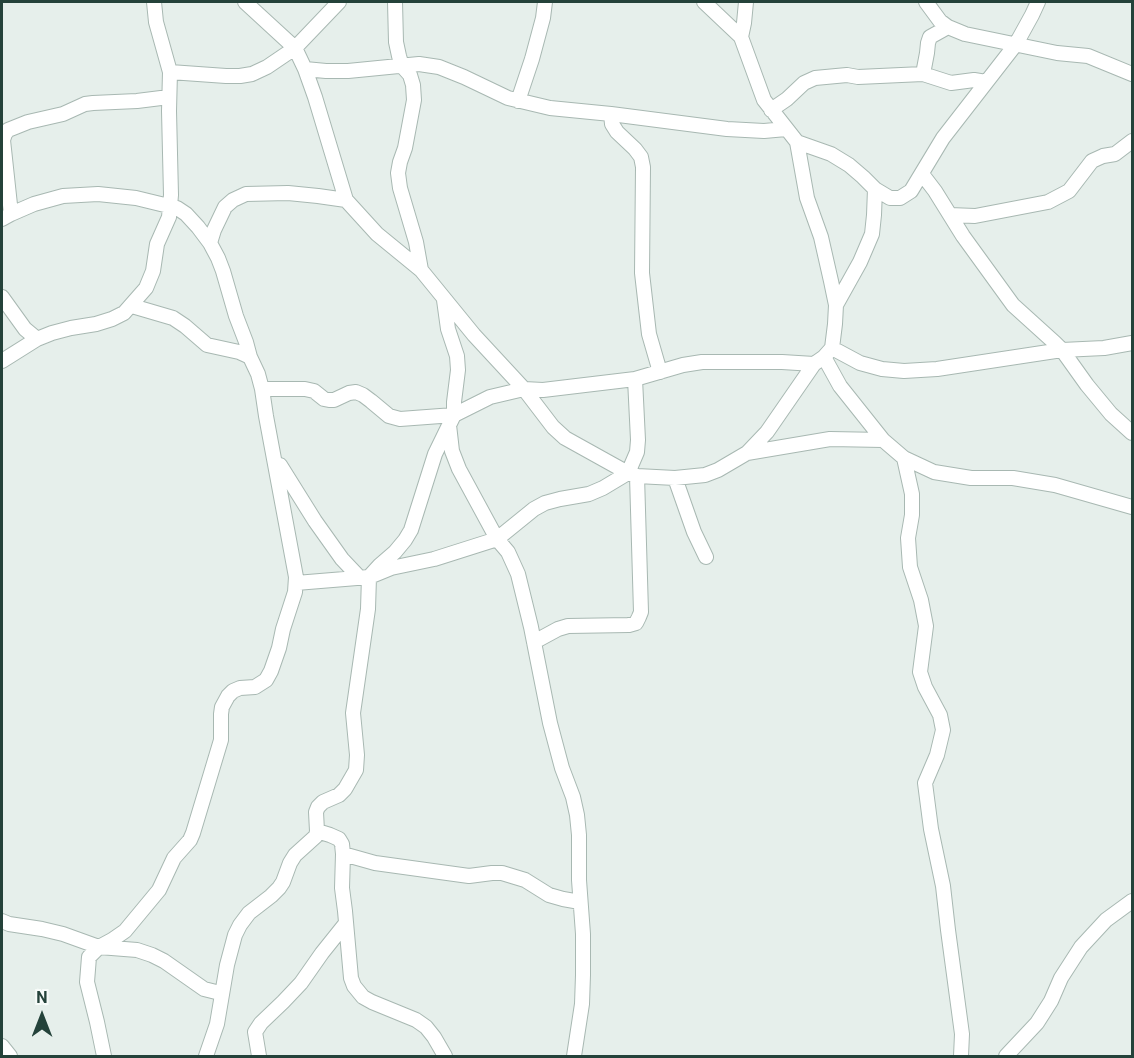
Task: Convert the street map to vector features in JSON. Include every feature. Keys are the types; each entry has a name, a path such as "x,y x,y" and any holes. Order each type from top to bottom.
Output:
{"street":[{"path":"2,361 37,339 52,333 96,324 124,313 146,288 153,271 157,244 169,217 172,174 170,72 156,22 154,2"},
{"path":"245,2 295,48 305,69 346,200 377,234 421,270 474,335 565,438 633,475 675,478 705,475 747,453 767,432 785,404 823,356 835,324 836,305 831,281 821,237 807,198 796,142 764,100 741,38 704,2"},
{"path":"170,72 240,76 252,74 295,48 339,2"},
{"path":"395,2 396,42 402,66 410,75 414,100 398,173 421,270"},
{"path":"518,101 532,59 545,2"},
{"path":"741,38 746,2"},
{"path":"926,2 940,21 965,34 1057,53 1088,56 1132,74"},
{"path":"796,142 831,154 849,165 874,189 890,198 900,198 912,191 943,138 1016,44 1038,2"},
{"path":"923,74 930,38 948,27"},
{"path":"305,69 348,71 419,64 439,67 508,98 550,108 727,129 764,131 786,129"},
{"path":"771,110 787,99 804,82 815,78 847,75 858,77 923,74 951,82 974,80 986,82"},
{"path":"104,1056 87,982 88,957 99,947 125,931 159,890 174,858 194,833 221,740 222,707 233,691 255,687 266,680 279,648 295,592 295,563 272,453 262,389 223,271 210,243 186,214 177,208 136,198 98,194 63,196 34,204 6,217 3,140 8,130 28,122 63,114 85,104 169,97"},
{"path":"611,114 612,124 641,157 644,167 642,273 649,334 660,372"},
{"path":"950,215 975,216 1048,202 1069,191 1092,160 1115,154 1132,141"},
{"path":"922,174 1013,305 1062,350 1086,385 1132,434"},
{"path":"836,305 860,262 872,234 874,189"},
{"path":"210,243 225,207 246,194 288,193 346,200"},
{"path":"2,297 25,328 37,339"},
{"path":"444,298 448,329 457,356 458,370 451,420 452,451 459,469 497,539 508,552 518,574 550,723 577,815 583,934 582,1004 574,1056"},
{"path":"132,306 173,318 207,345 239,352 250,357"},
{"path":"262,389 305,389 314,391 329,400 356,392 389,416 400,419 451,420 490,397 524,389 552,389 635,379 702,362 782,362 823,356 882,369 904,371 937,369 1062,350 1104,348 1132,343"},
{"path":"823,356 840,386 884,440 904,458 934,472 971,478 1013,478 1055,485 1132,507"},
{"path":"534,642 568,626 629,625 636,623 639,617 633,475 638,440 635,379"},
{"path":"365,578 395,552 411,530 435,454 451,420"},
{"path":"747,453 830,439 884,440"},
{"path":"206,1056 217,1023 235,935 240,925 249,913 279,888 290,863 316,836 318,807 323,802 339,795 356,770 353,713 367,618 365,578 342,559 272,453"},
{"path":"904,458 912,494 912,515 908,538 910,567 921,600 926,626 920,672 940,715 943,730 937,755 925,783 931,829 943,886 962,1034 961,1056"},
{"path":"296,584 365,578 391,568 434,559 497,539 534,508 545,502 589,494 633,475"},
{"path":"675,478 694,532 706,557"},
{"path":"317,831 330,834 339,839 342,844 342,888 351,978 354,986 363,997 416,1020 426,1027 445,1056"},
{"path":"343,854 375,863 469,876 502,873 525,880 549,895 580,902"},
{"path":"1006,1056 1037,1023 1081,947 1106,920 1132,901"},
{"path":"2,921 63,934 99,947 152,955 204,989 216,993 222,992"},
{"path":"259,1056 255,1032 301,983 346,923"},
{"path":"2,1046 10,1056"}]}
